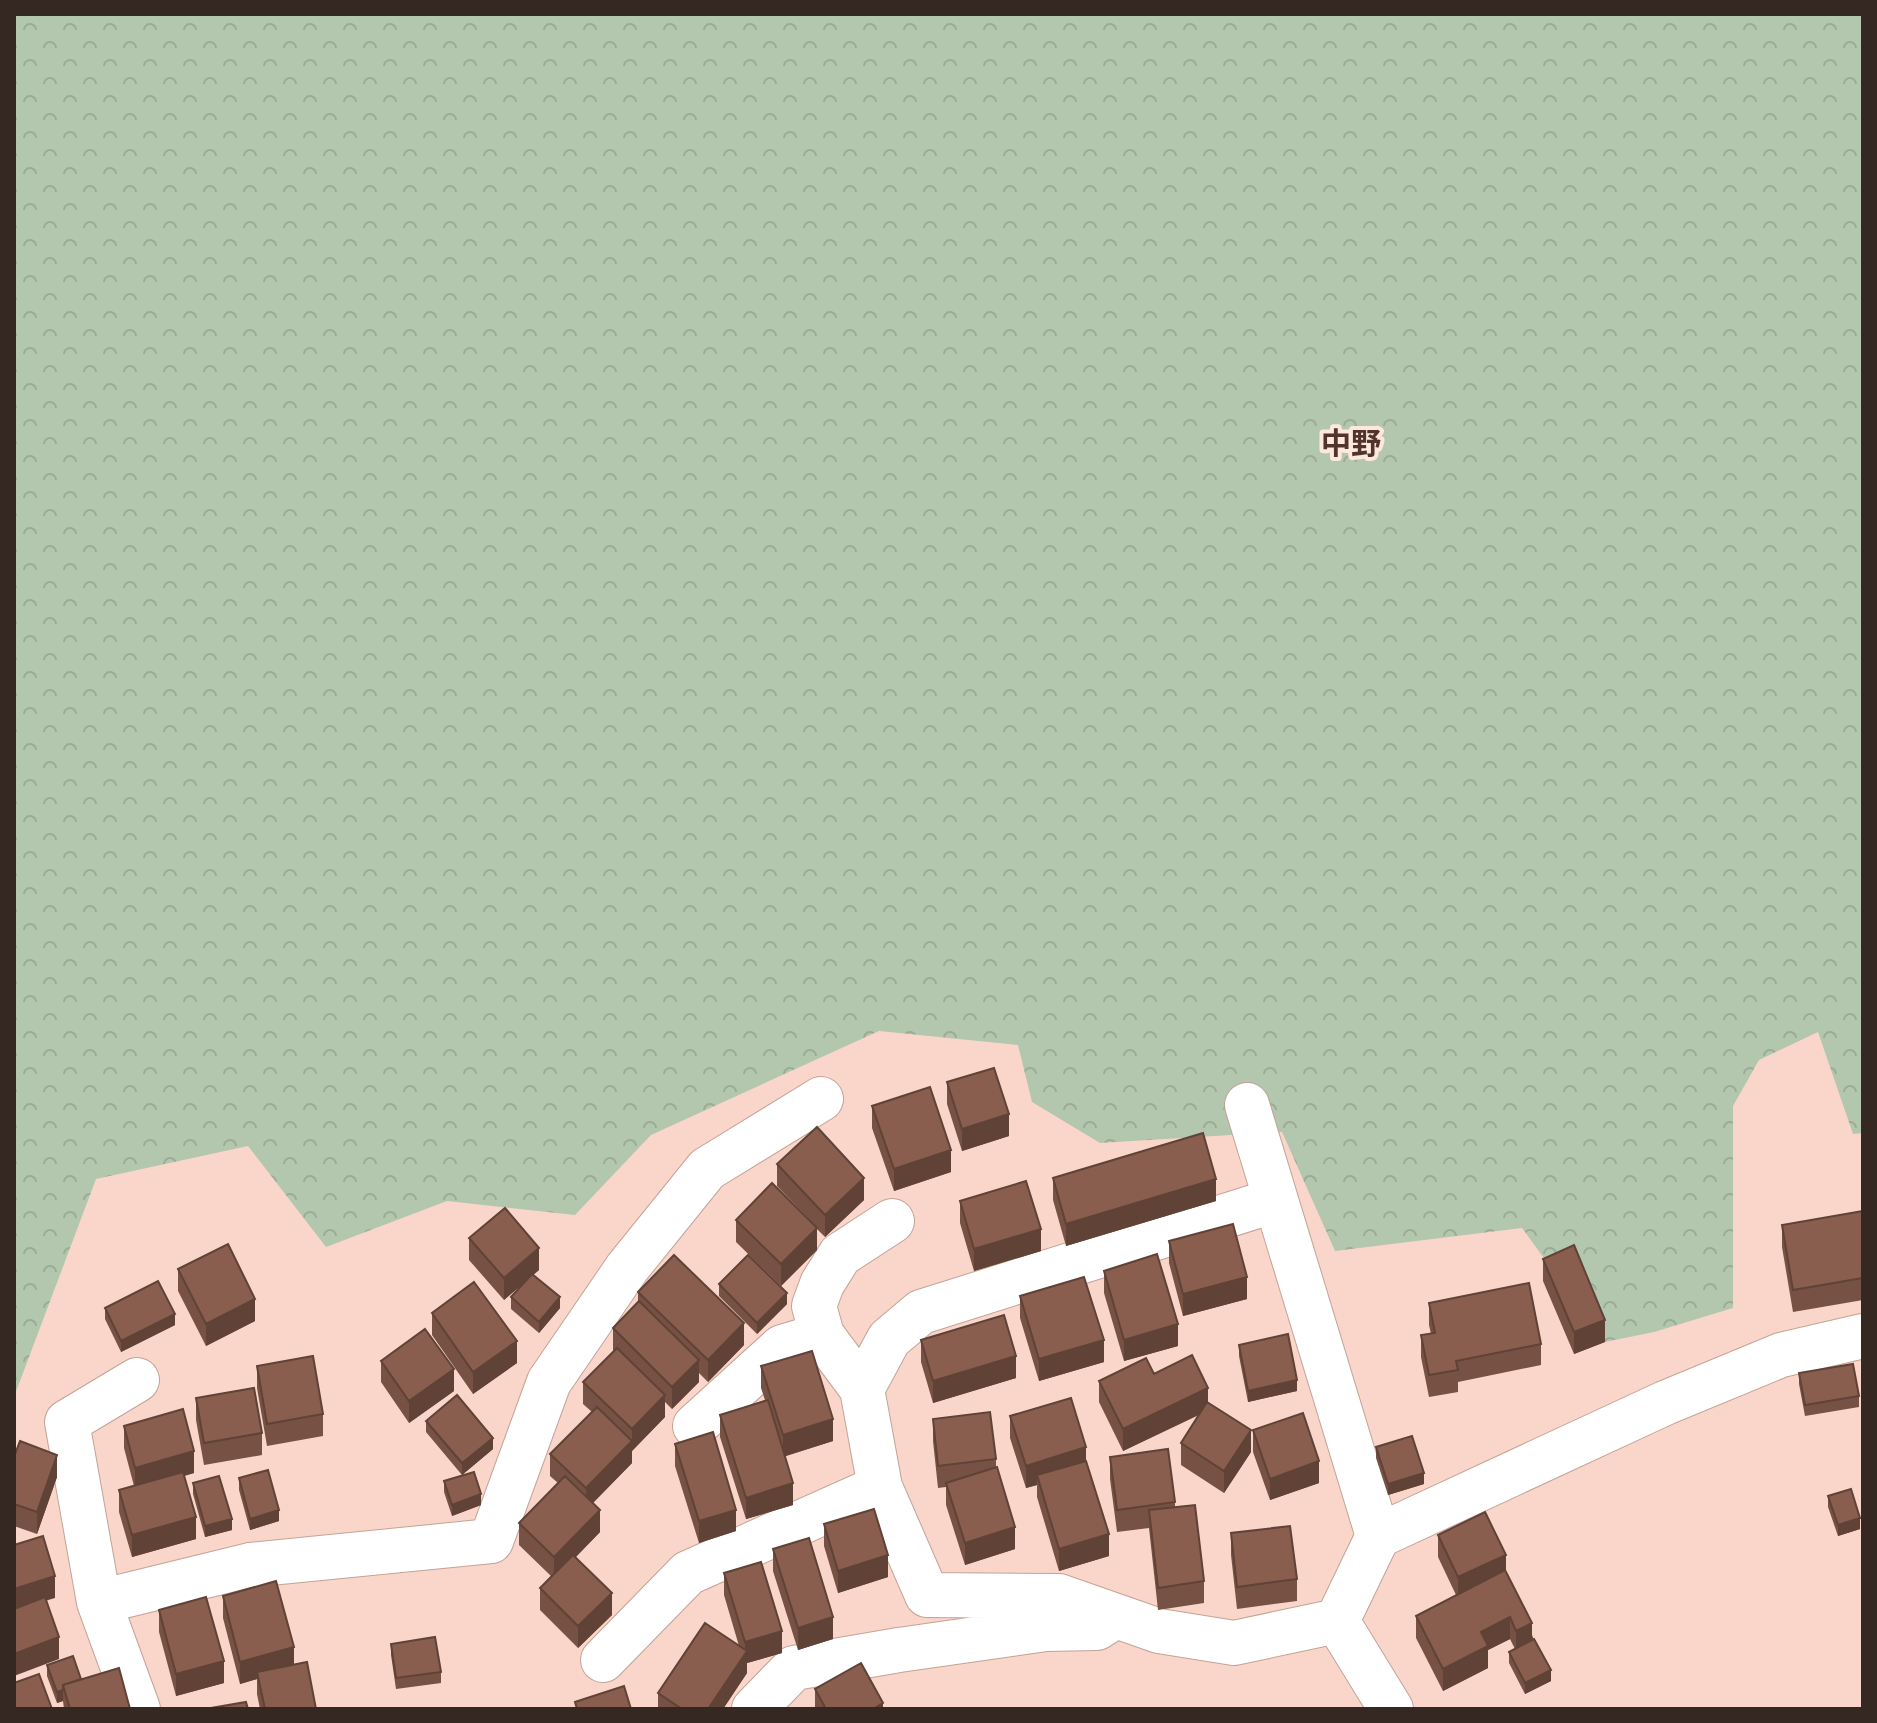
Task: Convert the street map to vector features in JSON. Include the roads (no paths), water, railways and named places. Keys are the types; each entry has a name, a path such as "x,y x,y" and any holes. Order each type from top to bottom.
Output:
{"street":[{"path":"99,1602 250,1565 491,1541 549,1382 627,1268 707,1169 821,1099"},
{"path":"1247,1105 1378,1536"},
{"path":"862,1389 889,1339 921,1312 1276,1200"},
{"path":"892,1221 840,1255 822,1284 814,1306 822,1335 862,1389 880,1487 927,1595 1059,1596 1159,1631 1234,1643 1337,1621"},
{"path":"695,1426 782,1347 822,1335"},
{"path":"1337,1621 1378,1536 1665,1403 1781,1355 1863,1336"},
{"path":"137,1380 67,1422 99,1602 138,1709"},
{"path":"603,1660 688,1573 880,1487"},
{"path":"754,1709 794,1668 1046,1629 1097,1628 1117,1616"},
{"path":"1337,1621 1391,1709"}],"district":[{"name":"中野","path":"1351,443"}]}
